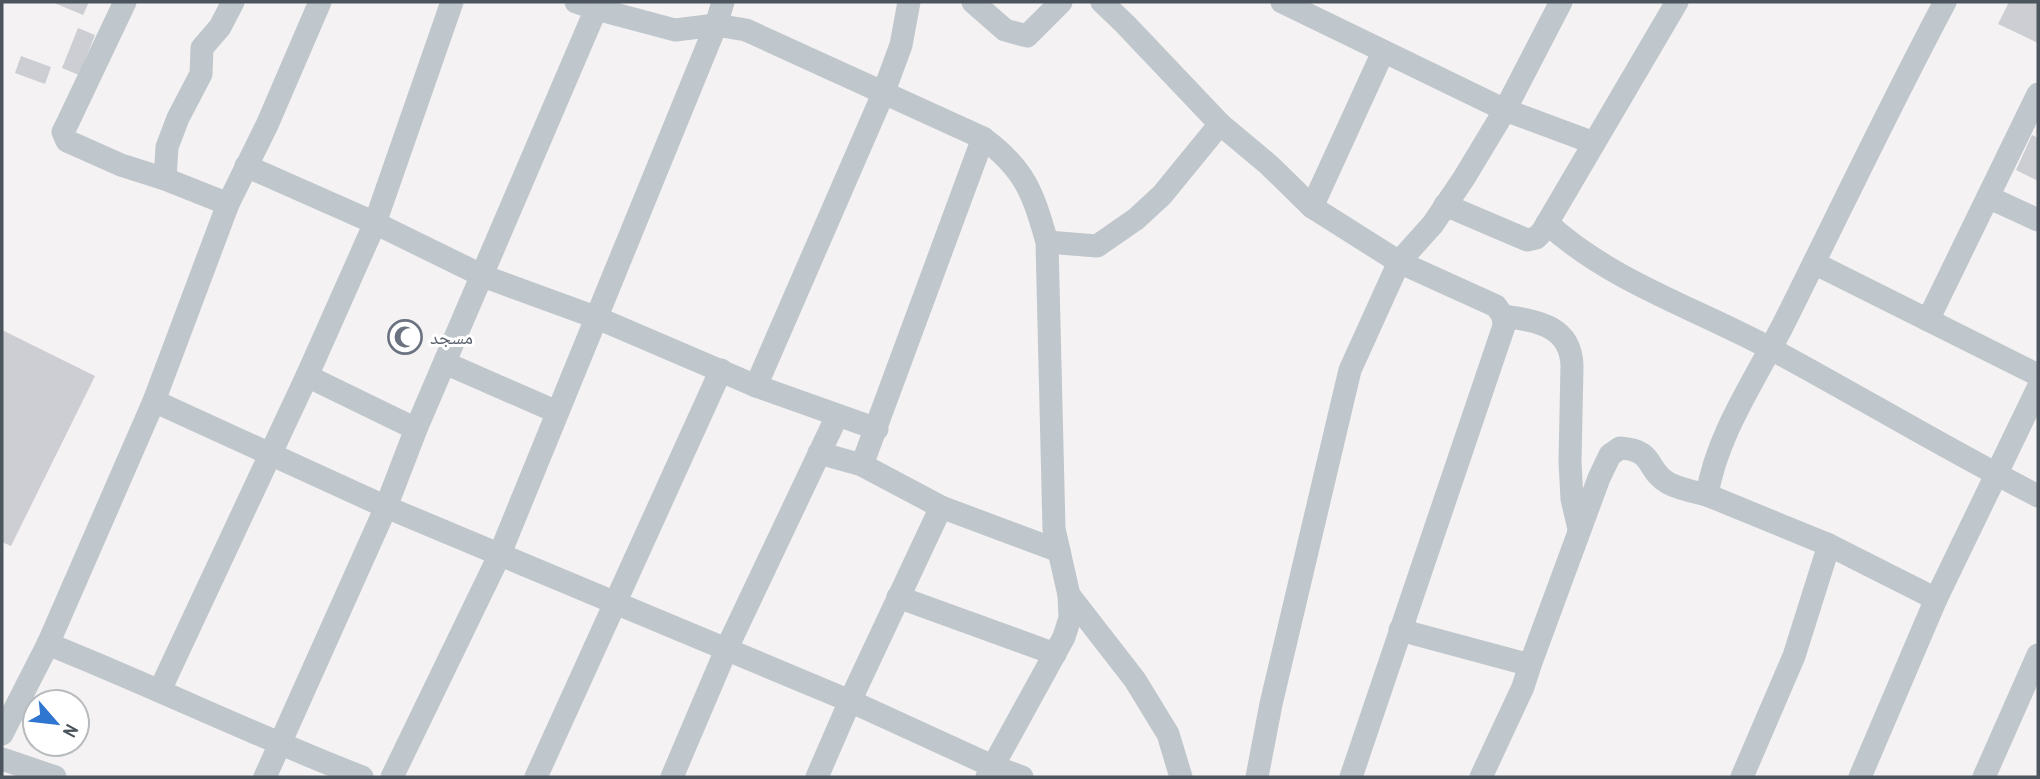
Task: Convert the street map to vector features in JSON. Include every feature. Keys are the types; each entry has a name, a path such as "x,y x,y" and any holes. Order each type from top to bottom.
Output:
{"street":[{"path":"125,2 63,132 67,141 121,165 228,204"},
{"path":"165,179 167,147 178,118 201,74 202,48 220,27 233,2"},
{"path":"2,734 9,699 48,644 154,401 228,204 267,125 320,2"},
{"path":"160,690 307,376 375,223 452,2"},
{"path":"393,777 499,556 716,25 723,2"},
{"path":"756,386 883,94 901,45 909,2"},
{"path":"973,2 1005,30 1027,36 1061,2"},
{"path":"1102,2 1220,124 1269,165 1312,207 1398,262 1496,306 1503,316 1504,327 1351,777"},
{"path":"1282,2 1505,110 1594,143"},
{"path":"1257,777 1271,704 1350,370 1398,262 1446,205 1505,110 1561,2"},
{"path":"1446,205 1527,240 1535,238 1547,223 1677,2"},
{"path":"1707,495 1718,450 1814,263 1934,5"},
{"path":"265,777 386,507 416,429 483,276 586,6 675,30 716,25 746,30 982,138 1007,156 1034,197 1047,242 1054,529 1069,595 1070,618 1064,637 989,771"},
{"path":"1312,207 1383,52"},
{"path":"1928,320 2038,94"},
{"path":"1047,242 1097,246 1136,219 1162,195 1220,124"},
{"path":"862,465 982,138"},
{"path":"246,166 375,223 483,276 595,317 756,386 877,429"},
{"path":"1988,197 2038,220"},
{"path":"1547,223 1590,256 1650,290 1771,349 2038,496"},
{"path":"1814,263 2038,375"},
{"path":"1503,316 1542,324 1559,333 1569,348 1572,366 1571,478 1579,531"},
{"path":"446,363 556,412"},
{"path":"536,777 721,370"},
{"path":"307,376 416,429"},
{"path":"1860,777 1936,599 2038,388"},
{"path":"154,401 499,556 849,701 989,771 1022,777"},
{"path":"672,777 726,650 837,416"},
{"path":"1482,777 1523,687 1599,478 1610,455 1620,448 1635,449 1649,458 1668,483 1707,495 1829,545 1936,599"},
{"path":"819,453 862,465 941,507 1059,551"},
{"path":"817,777 849,701 941,507"},
{"path":"1742,777 1794,656 1829,545"},
{"path":"1069,595 1141,689 1168,734 1181,777"},
{"path":"898,597 1055,654"},
{"path":"1400,631 1530,666"},
{"path":"48,644 160,690 279,745 362,777"},
{"path":"1984,777 2038,655"},
{"path":"2,759 55,777"},
{"path":"2,766 5,777"}],"building":[{"path":"52,2 89,2 83,15"},
{"path":"2009,2 2038,2 2038,43 1998,24"},
{"path":"78,28 95,35 79,75 62,68"},
{"path":"21,56 51,67 45,84 15,73"},
{"path":"2032,135 2038,138 2038,181 2016,170"},
{"path":"2,330 95,376 11,546 2,542"}],"place":[{"name":"مسجد","path":"405,337"}]}
